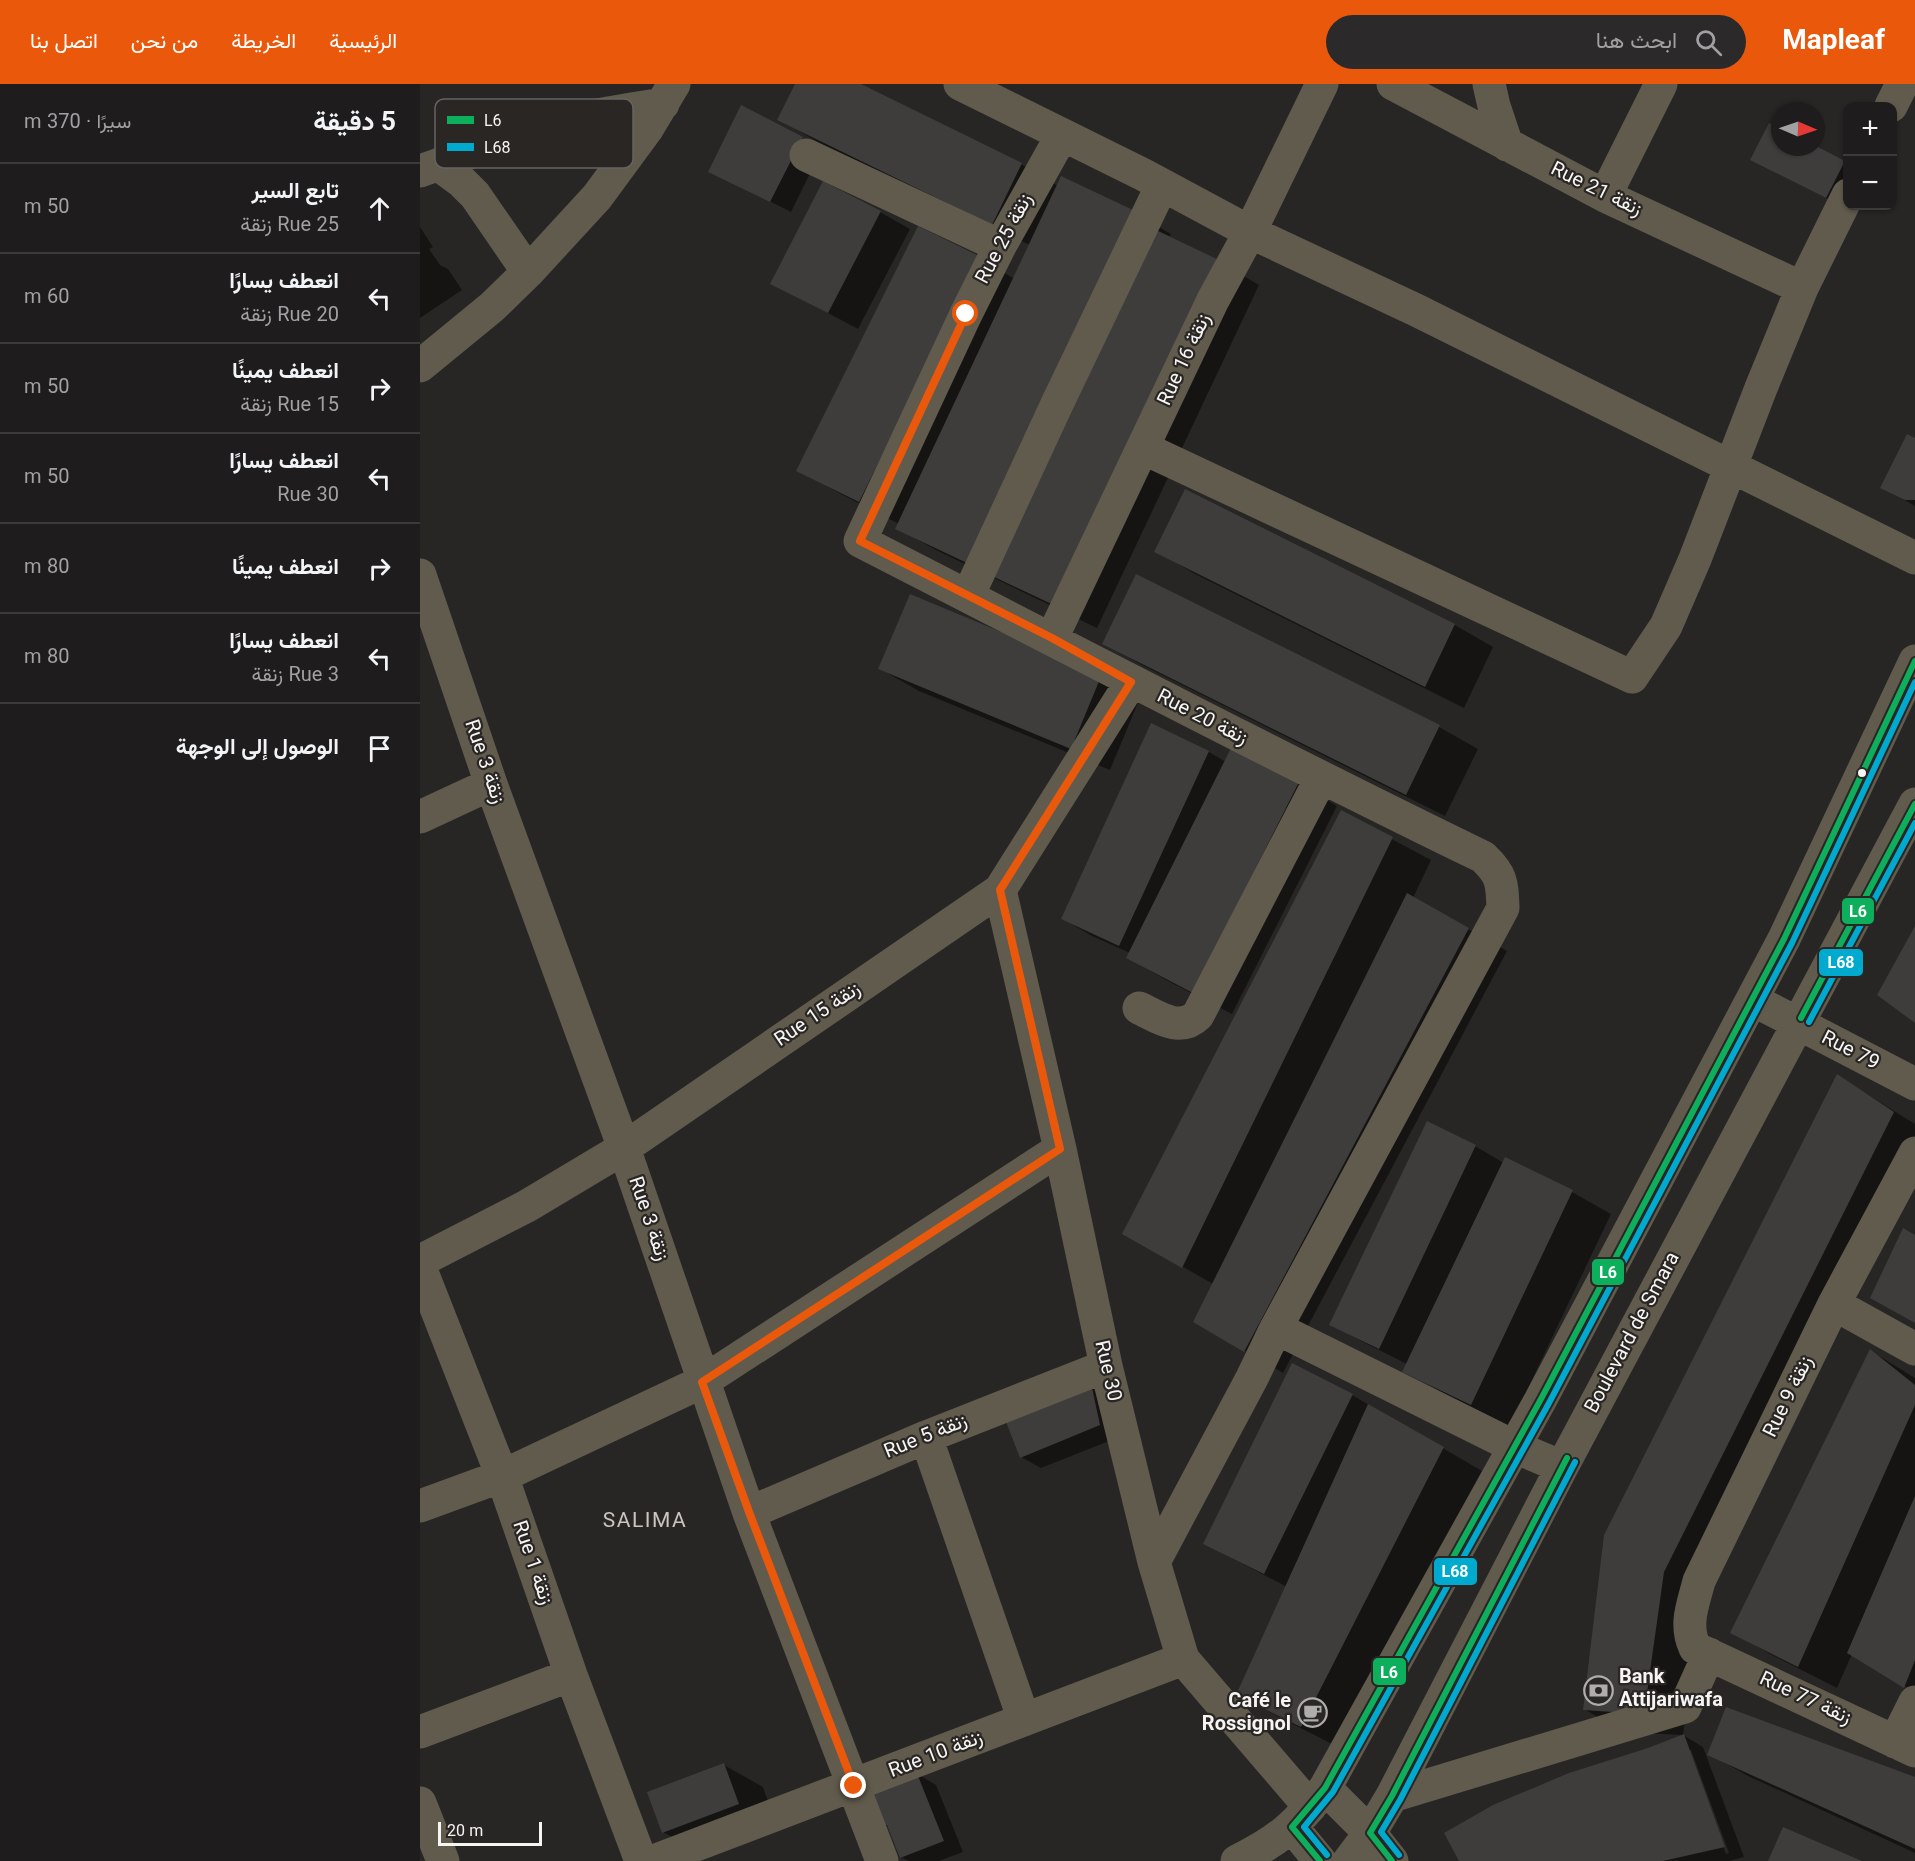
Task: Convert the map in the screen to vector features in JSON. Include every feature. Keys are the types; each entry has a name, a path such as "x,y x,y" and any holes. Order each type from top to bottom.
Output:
{"street":[{"path":"960,84 1162,185 1250,232 1416,310 1915,558"},
{"name":"Rue 16 زنقة","path":"1052,638 1213,300 1250,232 1322,84"},
{"name":"Rue 21 زنقة","path":"1393,84 1605,196 1802,288"},
{"path":"1489,84 1507,145"},
{"path":"1605,196 1661,84"},
{"path":"1893,102 1902,84"},
{"path":"633,104 669,94"},
{"path":"633,146 669,94"},
{"name":"Rue 25 زنقة","path":"860,541 966,314 1000,246 1062,135"},
{"path":"806,155 1000,246"},
{"path":"430,168 462,182 475,195 528,272"},
{"path":"420,366 492,307 528,272 597,197 617,168"},
{"path":"968,596 1056,404 1162,185"},
{"path":"1143,447 1632,677 1666,626 1695,559 1802,288 1843,205"},
{"name":"Rue 20 زنقة","path":"860,541 1052,638 1131,682 1483,857 1496,870 1502,883 1503,908 1276,1328"},
{"name":"Rue 3 زنقة","path":"420,575 491,784 624,1148 702,1382 882,1861"},
{"path":"1237,1861 1261,1849 1309,1807 1515,1447 1784,939 1915,661"},
{"name":"Rue 15 زنقة","path":"420,1261 527,1206 624,1148 1000,890 1131,682"},
{"path":"1139,1008 1181,1025 1192,1021 1198,1015 1321,778"},
{"path":"420,817 491,784"},
{"name":"Boulevard de Smara","path":"1350,1861 1392,1796 1562,1467 1915,804"},
{"name":"Rue 30","path":"1000,890 1060,1149 1106,1366 1154,1562 1183,1659 1309,1807"},
{"name":"Rue 79","path":"1752,1000 1915,1084"},
{"path":"420,1506 502,1476 702,1382 1060,1149"},
{"name":"Rue 9 زنقة","path":"1702,1651 1689,1636 1688,1626 1699,1581 1834,1304 1915,1153"},
{"name":"Rue 1 زنقة","path":"420,1267 502,1476 571,1675 640,1861"},
{"path":"1834,1304 1915,1349"},
{"path":"1154,1562 1252,1378 1276,1328 1515,1447 1562,1467"},
{"name":"Rue 5 زنقة","path":"749,1512 926,1437 1106,1366"},
{"path":"926,1437 1024,1720"},
{"path":"1392,1796 1684,1707 1702,1651"},
{"name":"Rue 77 زنقة","path":"1702,1651 1905,1746"},
{"name":"Rue 10 زنقة","path":"654,1861 1183,1659"},
{"path":"420,1732 571,1675"},
{"path":"1905,1746 1915,1702"},
{"path":"420,1803 443,1861"},
{"path":"1309,1807 1370,1833 1392,1861"},
{"path":"1309,1807 1320,1861"}],"building":[{"path":"795,84 861,84 1022,163 992,225 777,120"},
{"path":"741,105 803,137 770,202 708,172"},
{"path":"1769,123 1771,124 1771,156 1825,156 1825,151 1843,160 1843,165 1826,198 1750,160"},
{"path":"1061,176 1133,210 967,563 895,529"},
{"path":"823,181 881,211 828,313 770,284"},
{"path":"918,226 981,257 859,502 796,471"},
{"path":"1156,230 1221,261 1058,607 992,576"},
{"path":"1907,434 1915,438 1915,500 1905,500 1880,488"},
{"path":"1185,489 1455,624 1425,687 1154,552"},
{"path":"1136,574 1440,725 1406,795 1102,644"},
{"path":"910,594 1102,674 1071,749 878,669"},
{"path":"1151,723 1209,751 1119,946 1061,919"},
{"path":"1231,748 1299,782 1193,993 1126,958"},
{"path":"1341,810 1393,837 1182,1268 1122,1234"},
{"path":"1407,893 1469,928 1244,1352 1193,1322"},
{"path":"1915,926 1915,1023 1877,995"},
{"path":"1837,1074 1894,1112 1664,1572 1644,1714 1583,1710 1604,1535"},
{"path":"1427,1121 1476,1145 1379,1349 1329,1325"},
{"path":"1505,1157 1573,1190 1471,1405 1402,1372"},
{"path":"1903,1228 1915,1235 1915,1323 1870,1298"},
{"path":"1870,1349 1915,1385 1915,1405 1798,1667 1730,1633"},
{"path":"1292,1363 1353,1394 1264,1574 1203,1544"},
{"path":"1091,1383 1100,1425 1020,1458 1005,1419"},
{"path":"1368,1404 1444,1447 1301,1727 1236,1695"},
{"path":"1915,1496 1915,1660 1904,1688 1847,1653"},
{"path":"1726,1707 1915,1777 1915,1849 1707,1755"},
{"path":"1684,1734 1725,1847 1663,1861 1459,1861 1444,1833 1493,1805 1569,1773"},
{"path":"724,1763 739,1804 662,1833 647,1792"},
{"path":"916,1771 944,1841 900,1858 887,1825 884,1826 869,1790"},
{"path":"1783,1827 1862,1861 1768,1861"}],"transit line":[{"name":"L6","path":"1320,1861 1292,1827 1325,1788 1541,1399 1784,939 1915,661"},
{"name":"L68","path":"1327,1855 1304,1827 1333,1792 1549,1403 1792,943 1915,682"},
{"name":"L6","path":"1801,1018 1915,804"},
{"name":"L68","path":"1809,1022 1915,823"},
{"name":"L6","path":"1392,1861 1370,1833 1392,1796 1567,1458"},
{"name":"L68","path":"1399,1855 1381,1832 1400,1800 1575,1462"}],"place":[{"name":"Bank Attijariwafa","path":"1598,1690"},
{"name":"Café le Rossignol","path":"1312,1713"}],"district":[{"name":"SALIMA","path":"645,1521"}],"route":[{"path":"854,1786 702,1382 1060,1149 1000,890 1131,682 1052,638 860,541 966,314"}]}
